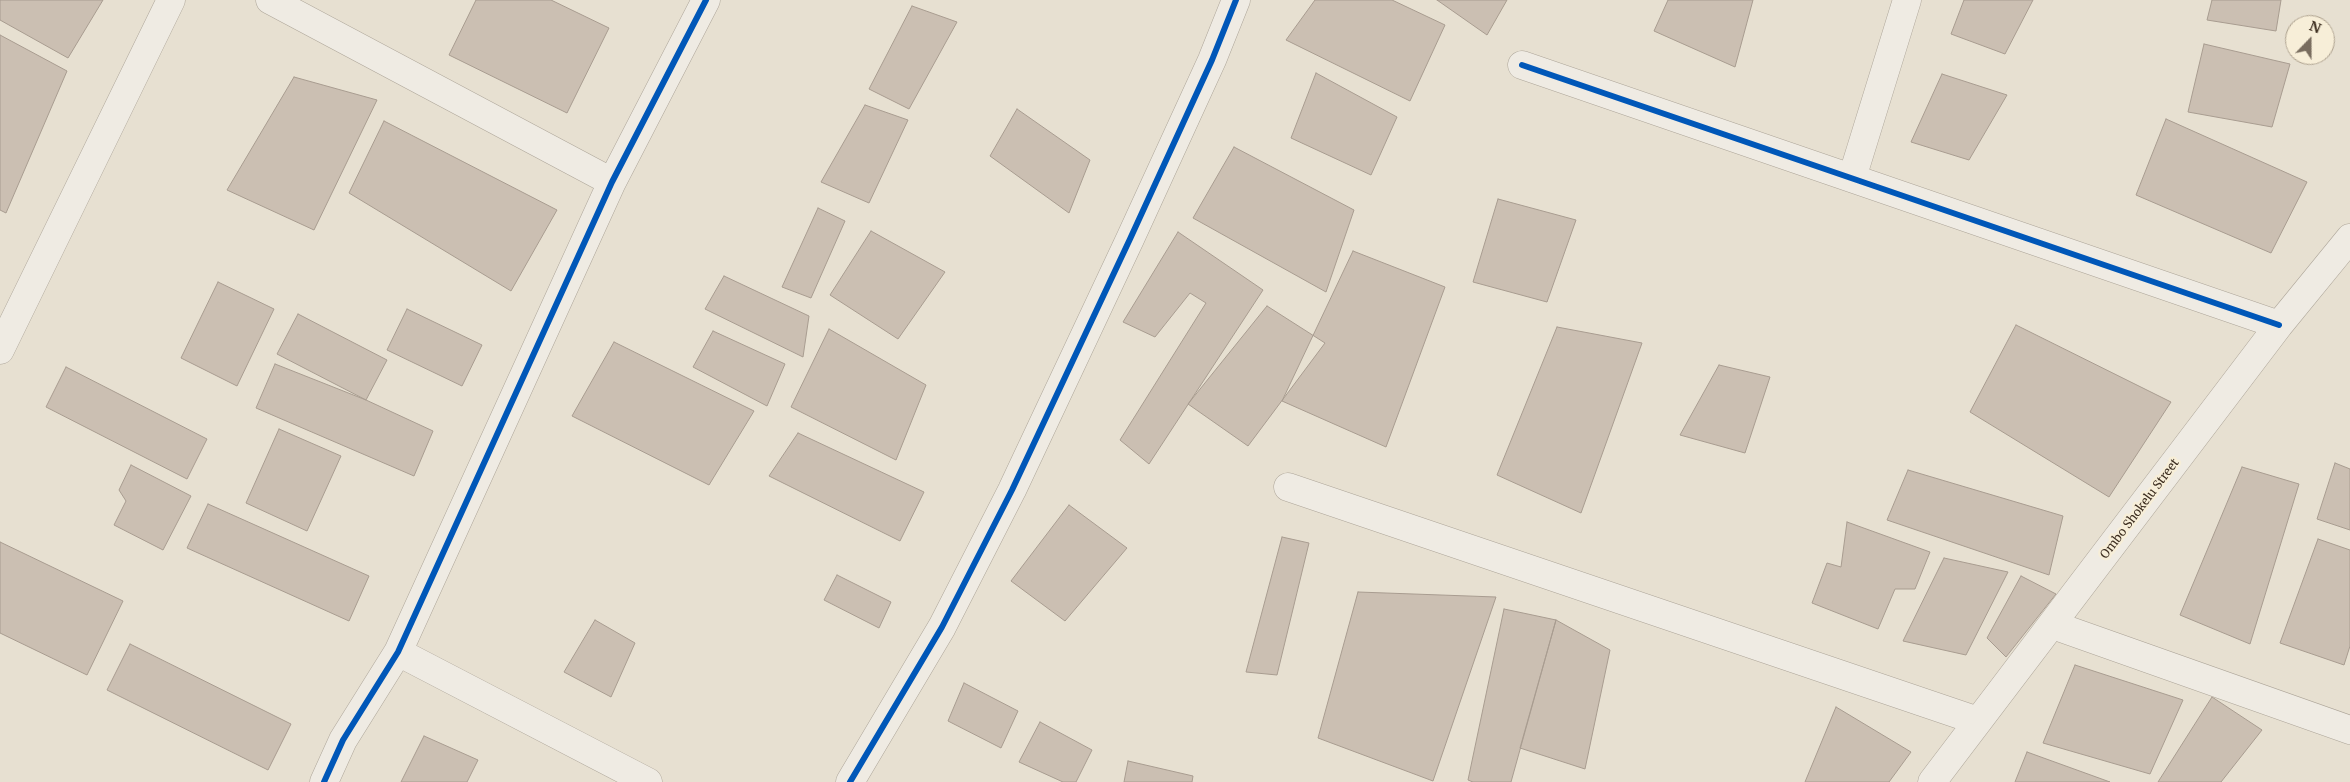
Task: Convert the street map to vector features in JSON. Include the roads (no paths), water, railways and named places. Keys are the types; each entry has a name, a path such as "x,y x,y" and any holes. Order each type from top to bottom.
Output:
{"street":[{"path":"0,350 172,0"},
{"path":"270,0 612,182"},
{"path":"324,782 343,740 398,652 612,182 706,0"},
{"path":"850,782 942,628 1012,490 1146,203 1236,0"},
{"path":"1852,178 1907,0"},
{"path":"1522,65 2279,325"},
{"name":"Ombo Shokelu Street","path":"1932,782 2279,325 2350,238"},
{"path":"1288,487 1978,721"},
{"path":"2053,625 2350,730"},
{"path":"398,652 648,782"}]}
